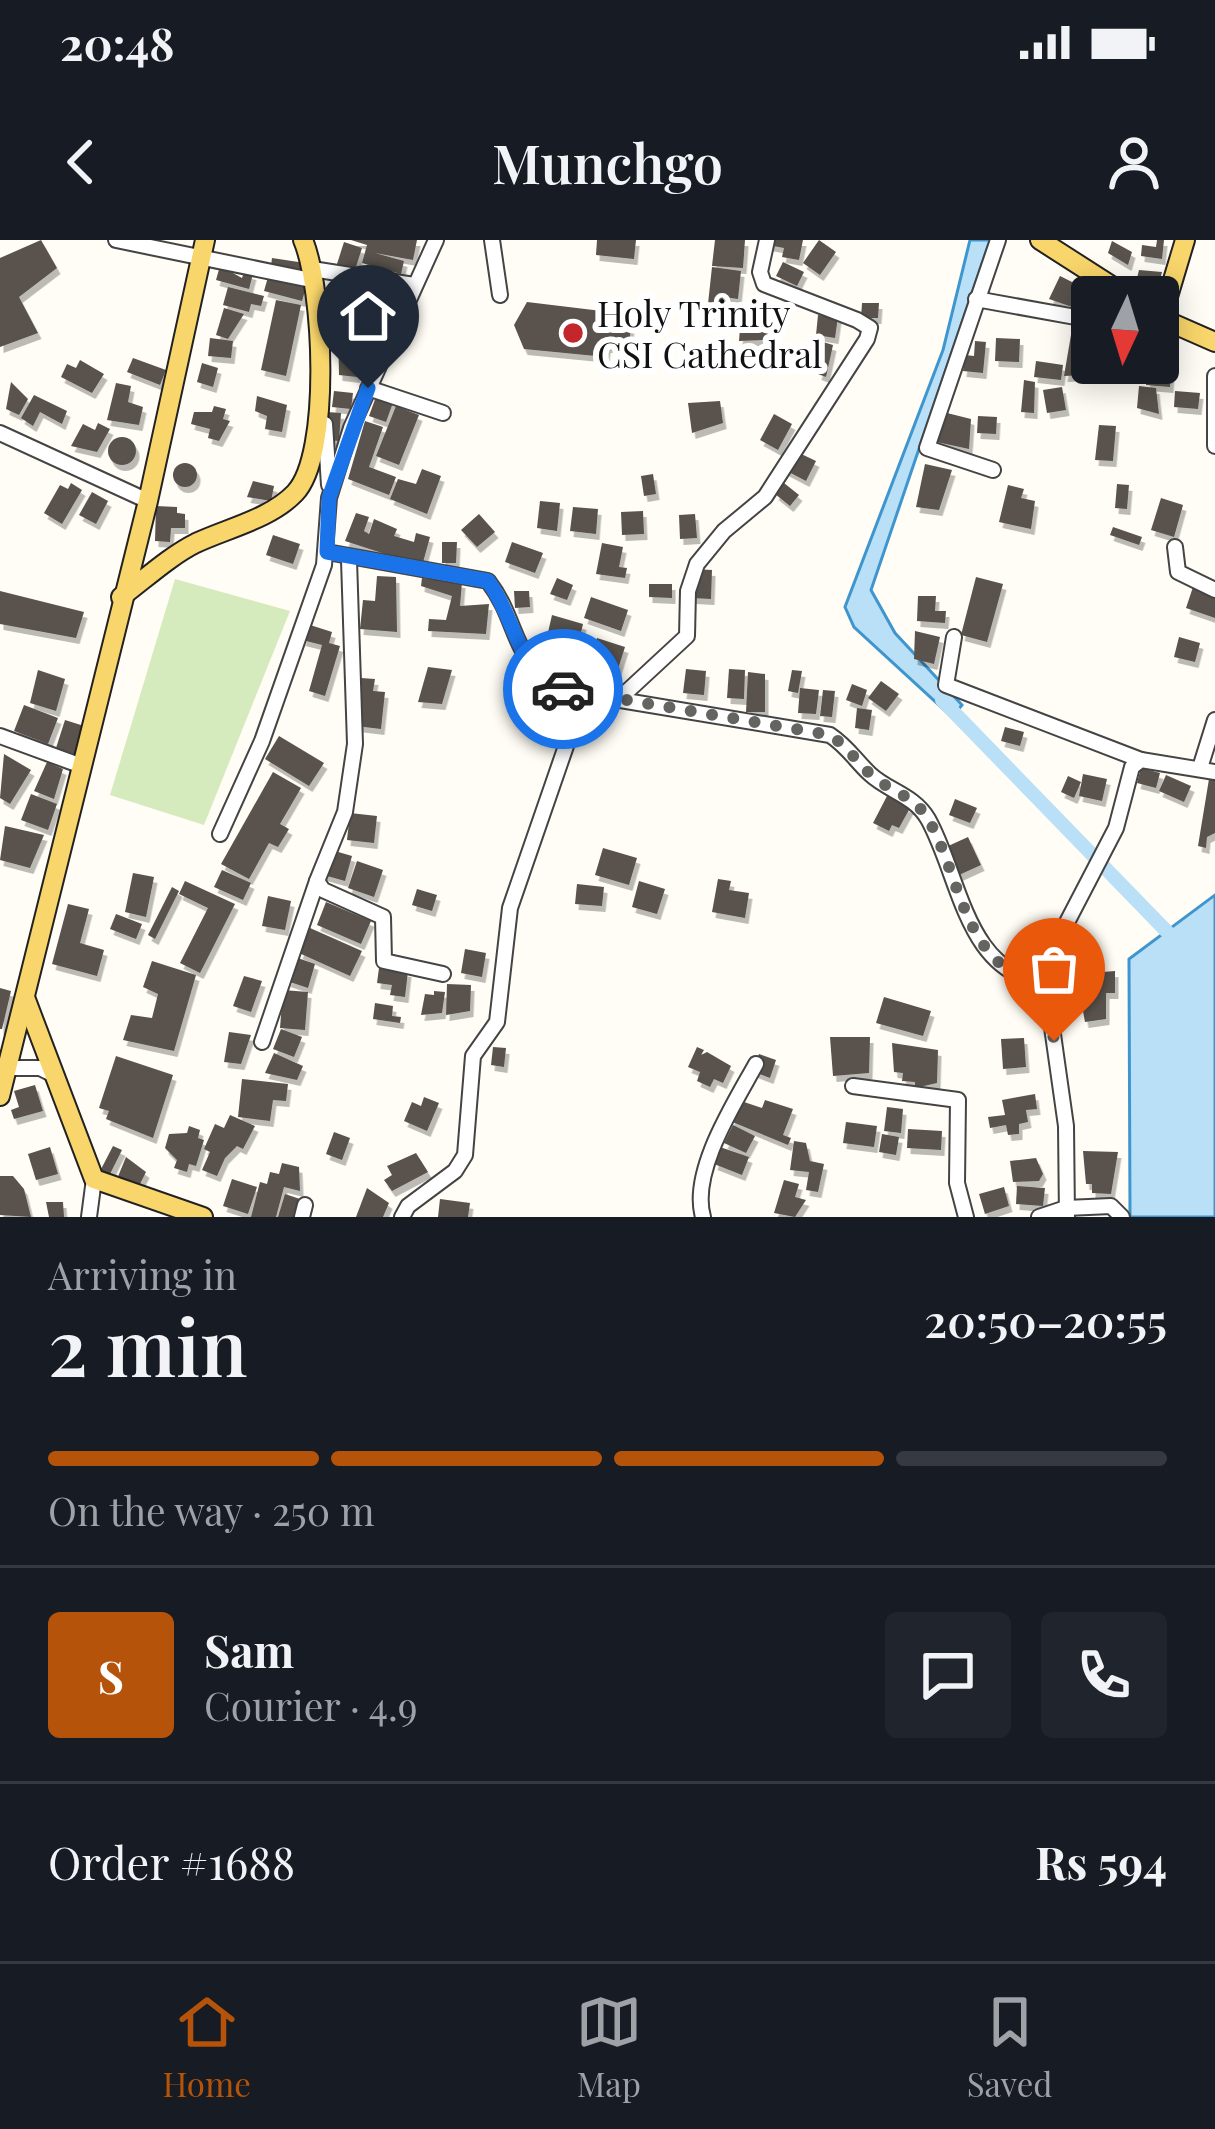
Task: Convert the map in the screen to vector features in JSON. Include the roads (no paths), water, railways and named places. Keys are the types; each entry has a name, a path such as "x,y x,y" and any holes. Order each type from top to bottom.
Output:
{"main road":[{"path":"121,596 191,545 294,495 306,478 319,354 318,297 303,240"},
{"path":"1040,240 1096,276"},
{"path":"1173,276 1185,240"},
{"path":"3,1080 148,501 203,250"},
{"path":"1179,327 1215,342"},
{"path":"26,1000 94,1179 203,1217"}],"street":[{"path":"116,240 203,250 312,275 414,286"},
{"path":"329,498 368,388 436,240"},
{"path":"492,240 500,295"},
{"path":"619,699 687,636 688,591 697,564 765,497 867,339 870,328 857,320 764,284 760,272 767,240"},
{"path":"993,470 928,448 998,240"},
{"path":"976,299 1071,316"},
{"path":"220,834 262,741 327,552 326,384 319,354"},
{"path":"1215,376 1215,446"},
{"path":"368,388 443,413"},
{"path":"0,433 148,501"},
{"path":"1175,547 1178,572 1215,590"},
{"path":"327,552 349,560 488,581 524,659 540,678 584,694 830,735 854,751 871,776 904,794 928,818 949,878 998,965 1017,980 1047,983"},
{"path":"262,1042 345,812 355,744 349,560"},
{"path":"954,637 946,685 1141,760 1207,770 1215,720"},
{"path":"402,1217 408,1205 455,1171 465,1155 473,1056 497,1022 510,908 584,694"},
{"path":"0,736 82,766"},
{"path":"1066,1213 1066,1126 1047,983 1050,956 1117,828 1132,767 1141,760"},
{"path":"317,881 323,890 383,917 384,961 443,974"},
{"path":"703,1217 698,1202 703,1178 755,1064"},
{"path":"3,1080 40,1068 54,1075"},
{"path":"853,1085 958,1100 957,1183 966,1217"},
{"path":"89,1217 94,1179"},
{"path":"1039,1217 1111,1207 1122,1217"}],"water":[{"path":"970,240 990,240 871,590 895,633 962,705 952,717 854,627 845,607 943,350"},
{"path":"1215,895 1215,1217 1130,1217 1129,959"}],"waterway":[{"path":"942,700 1177,942"}],"place":[{"name":"Holy Trinity CSI Cathedral","path":"573,333"}]}
